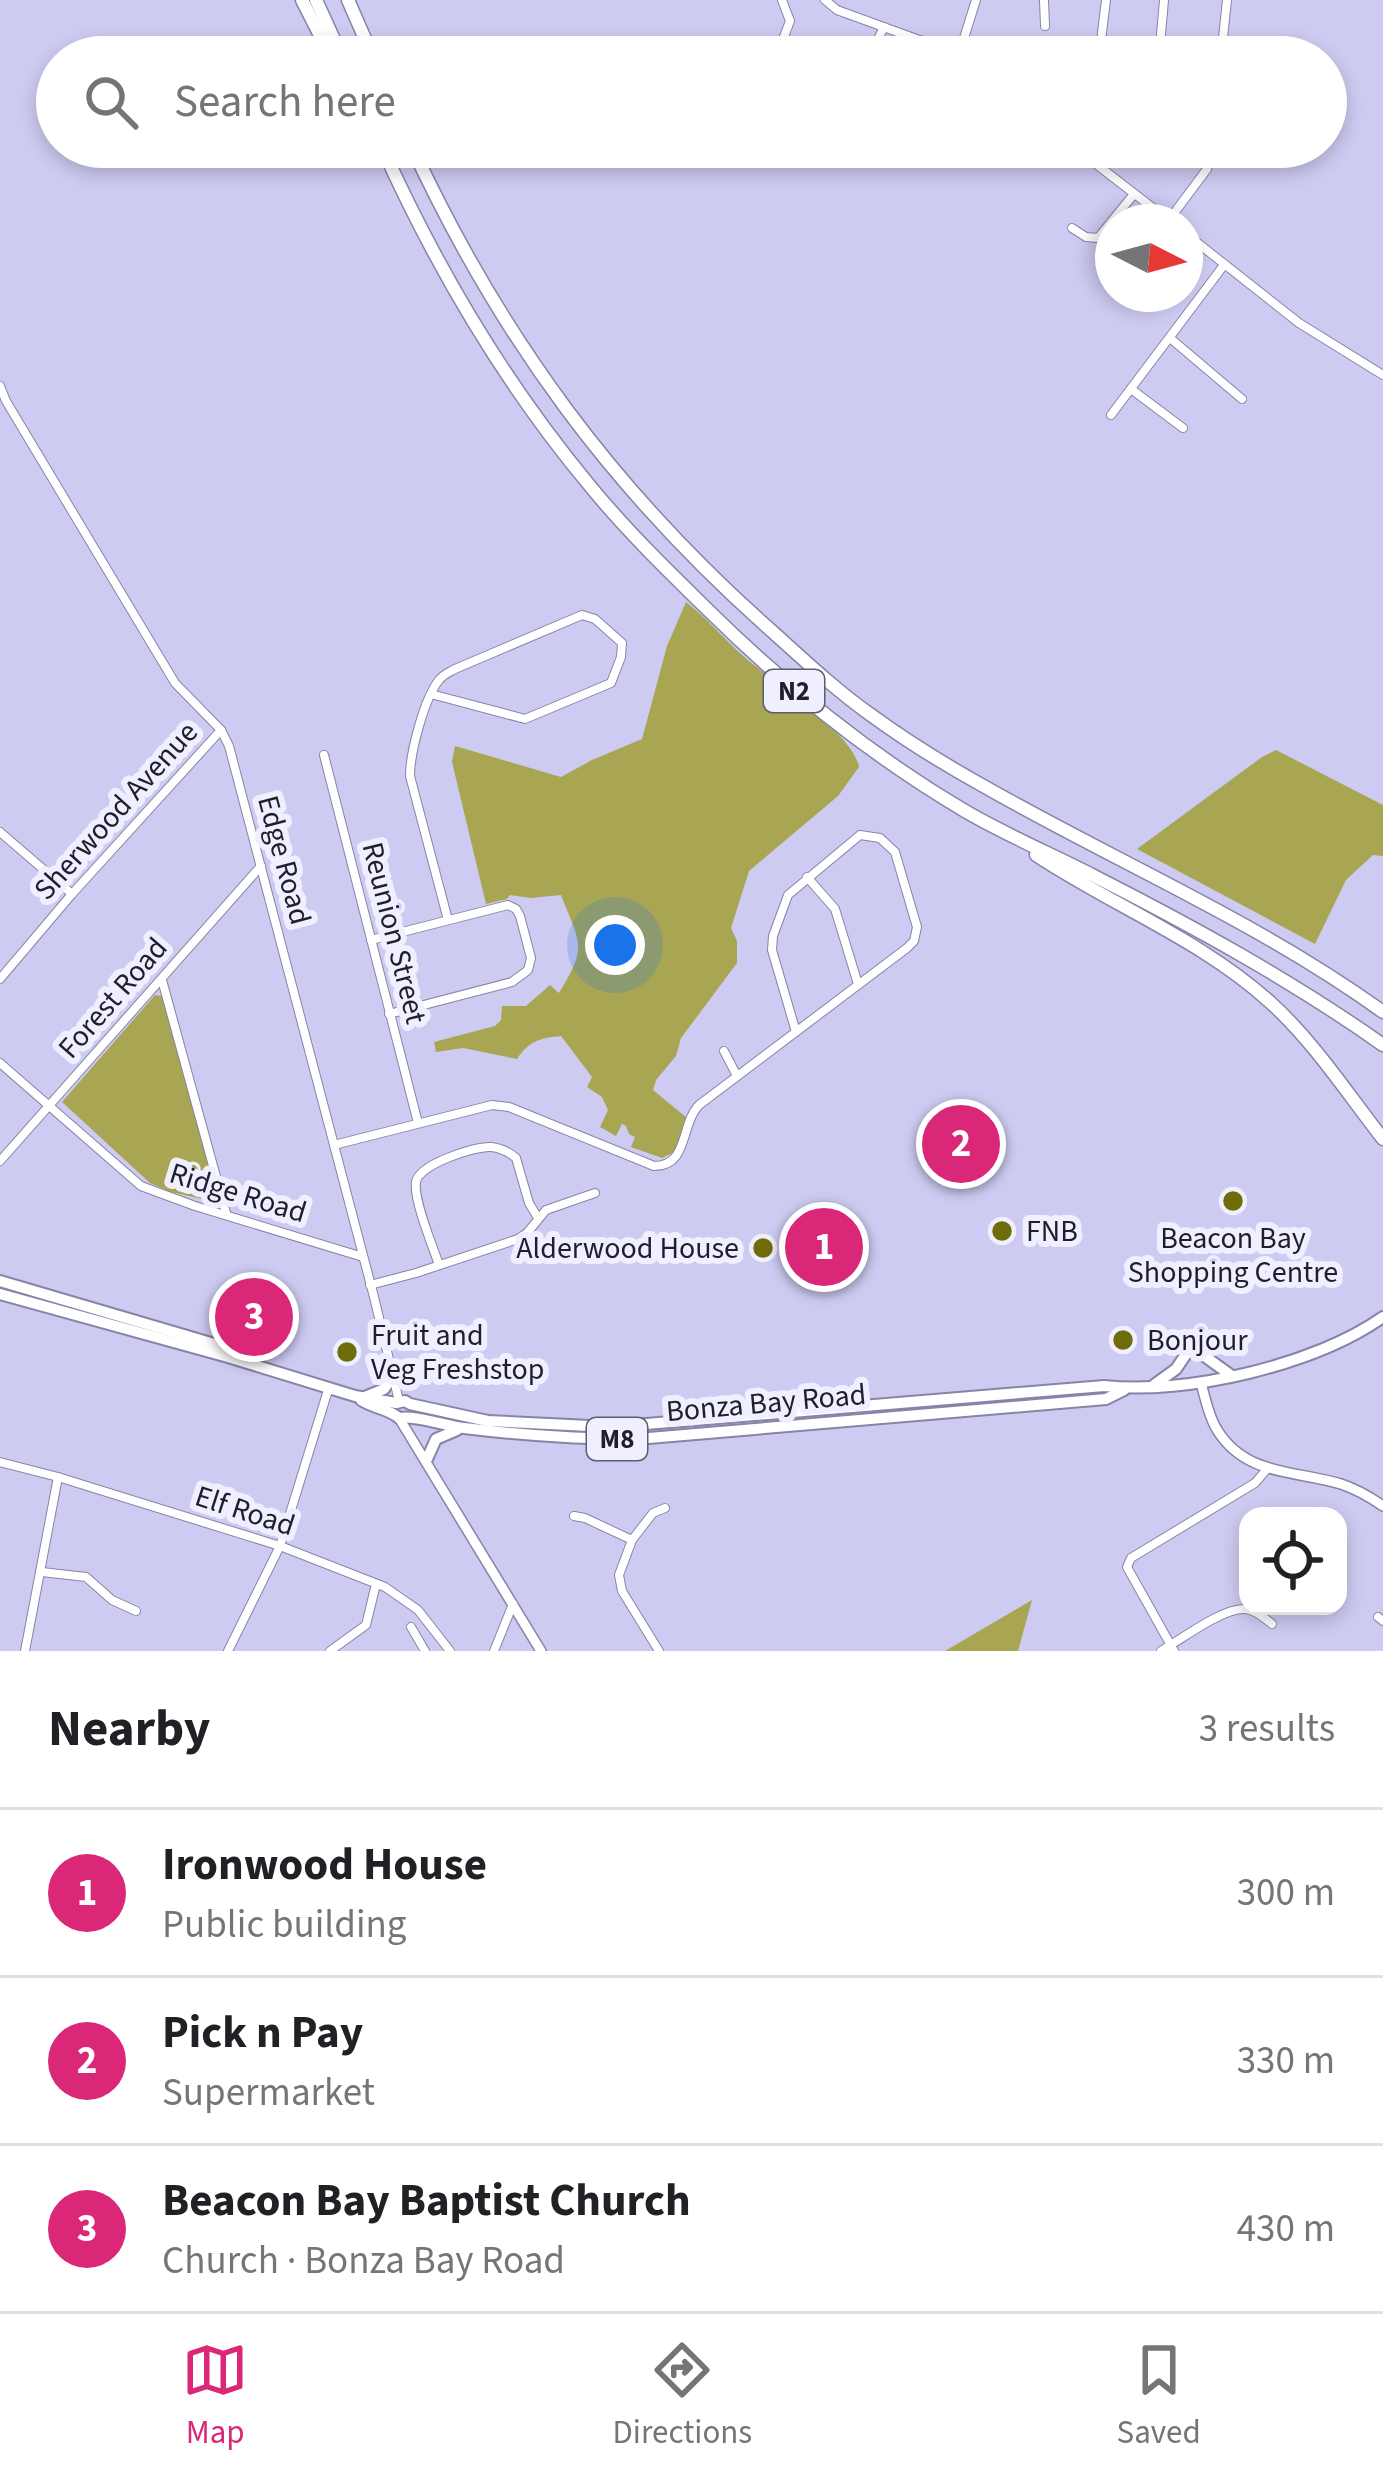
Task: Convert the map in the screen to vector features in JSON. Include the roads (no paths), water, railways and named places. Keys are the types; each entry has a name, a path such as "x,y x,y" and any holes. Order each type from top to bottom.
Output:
{"highway":[{"path":"302,0 321,36"},
{"path":"316,0 332,36"},
{"path":"348,0 366,36"},
{"path":"357,0 370,36"},
{"name":"N2","path":"392,168 494,356 560,449 677,580 792,689 916,780 1017,839 1226,945 1383,1045"},
{"name":"N2","path":"425,168 446,218 516,339 577,427 677,542 805,660 869,714 936,758 1235,920 1383,1012"},
{"path":"1017,839 1048,863 1162,927 1247,983 1295,1027 1383,1139"}],"main road":[{"name":"Bonza Bay Road","path":"0,1281 228,1348 268,1369"},
{"name":"Bonza Bay Road","path":"0,1294 359,1396 380,1410 610,1427 1105,1386 1126,1389 1201,1383 1316,1351 1383,1317"},
{"path":"1151,1387 1176,1370 1195,1346 1232,1376"},
{"path":"359,1396 384,1389 394,1374"},
{"name":"Bonza Bay Road","path":"402,1410 420,1421 466,1429 637,1439 1106,1399 1126,1389"},
{"path":"425,1456 436,1439 466,1429"}],"street":[{"path":"782,0 790,21 784,36"},
{"path":"825,0 837,10 908,36"},
{"path":"964,36 976,0"},
{"path":"1044,0 1045,26"},
{"path":"1102,36 1106,0"},
{"path":"1161,36 1164,0"},
{"path":"1224,36 1227,0"},
{"path":"880,36 884,27"},
{"path":"1101,168 1148,204"},
{"path":"1182,204 1207,168"},
{"path":"1072,228 1098,238 1135,194"},
{"path":"1203,248 1299,323 1383,375"},
{"path":"1111,415 1224,265"},
{"path":"1170,338 1242,399"},
{"name":"Edge Road","path":"0,386 175,683 221,730 229,746 402,1410 542,1651"},
{"path":"1131,389 1184,428"},
{"path":"431,694 525,719 611,683 622,643 592,617 582,615 439,680 431,694 412,754 410,776 448,920"},
{"name":"Sherwood Avenue","path":"0,979 221,730"},
{"name":"Reunion Street","path":"324,755 418,1123"},
{"path":"0,832 72,894"},
{"path":"334,1145 485,1106 503,1106 654,1166 666,1166 680,1152 692,1112 907,948 916,933 915,918 896,852 880,838 860,835 784,900 772,943 796,1032"},
{"name":"Forest Road","path":"0,1161 261,866"},
{"path":"807,877 835,908 858,984"},
{"path":"371,940 506,906 514,907 520,916 531,958 528,970 506,984 389,1014"},
{"path":"162,980 226,1214"},
{"path":"724,1051 737,1076"},
{"name":"Ridge Road","path":"0,1063 141,1186 363,1257"},
{"path":"439,1265 415,1186 418,1174 430,1165 483,1147 512,1154 538,1218"},
{"path":"370,1285 518,1240 552,1207 595,1193"},
{"path":"1201,1383 1220,1434 1250,1461 1267,1469 1338,1483 1383,1506"},
{"path":"229,1651 280,1546 328,1387"},
{"name":"Elf Road","path":"0,1462 280,1546 376,1584 418,1610 450,1651"},
{"path":"1267,1469 1256,1483 1131,1558 1127,1567 1169,1649 1234,1611 1252,1611 1272,1624"},
{"path":"25,1651 58,1477"},
{"path":"659,1651 620,1583 620,1568 632,1540 653,1514 665,1508"},
{"path":"574,1516 632,1540"},
{"path":"42,1571 86,1577 112,1600 136,1611"},
{"path":"331,1651 365,1625 376,1584"},
{"path":"494,1651 513,1604"},
{"path":"411,1627 425,1651"}],"place":[{"name":"Pick n Pay","path":"961,1144"},
{"name":"Beacon Bay Shopping Centre","path":"1233,1201"},
{"name":"FNB","path":"1002,1231"},
{"name":"Ironwood House","path":"824,1247"},
{"name":"Alderwood House","path":"763,1248"},
{"name":"Beacon Bay Baptist Church","path":"254,1317"},
{"name":"Bonjour","path":"1123,1340"},
{"name":"Fruit and Veg Freshstop","path":"347,1352"}]}
